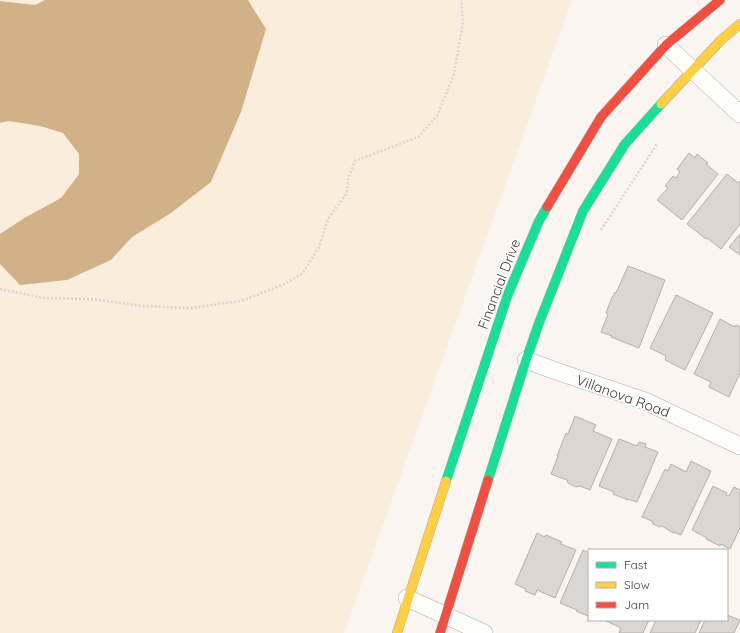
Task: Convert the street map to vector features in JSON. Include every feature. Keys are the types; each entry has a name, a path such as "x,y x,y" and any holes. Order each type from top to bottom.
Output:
{"street":[{"name":"Financial Drive","path":"397,633 407,598 508,294 539,221 601,117 666,45 720,0"},
{"path":"440,633 538,323 583,211 626,144 646,120 721,40 740,24"},
{"path":"666,45 740,114"},
{"name":"Villanova Road","path":"526,360 645,401 740,446"},
{"path":"407,598 484,633"}],"path":[{"path":"0,289 43,298 91,299 142,306 192,308 241,301 285,284 302,273 319,247 328,219 347,193 348,179 355,161 418,137 437,116 454,74 463,22 461,0"},
{"path":"600,231 661,138"}],"shaded area":[{"path":"0,0 572,0 344,633 0,633"},
{"path":"45,0 248,0 266,29 241,112 211,182 171,213 132,237 111,260 67,280 20,285 0,264 0,234 26,217 61,198 79,174 79,154 63,133 40,126 9,121 0,123 0,1 35,5"}],"building":[{"path":"689,153 695,158 697,154 718,174 682,220 657,200 668,188 665,186 673,176 676,178 680,172 677,169"},
{"path":"727,174 738,183 740,181 740,224 721,249 687,224"},
{"path":"740,234 740,255 729,247"},
{"path":"628,266 665,280 639,348 601,332 608,314 606,313 612,297 615,292 616,293"},
{"path":"676,295 713,313 685,370 665,360 666,356 650,348"},
{"path":"720,319 735,327 736,325 740,327 740,373 729,397 709,387 711,382 694,374"},
{"path":"575,416 596,425 593,431 612,439 590,490 580,486 576,487 568,483 567,480 551,474 566,433 568,434"},
{"path":"619,439 637,446 639,442 646,444 645,447 658,452 637,502 613,494 614,492 599,486"},
{"path":"691,461 711,471 681,535 673,533 662,526 660,527 653,524 652,521 642,517 665,469 668,471 671,464 686,472"},
{"path":"713,486 727,493 726,495 729,496 734,487 740,490 740,528 730,549 706,539 707,538 692,530"},
{"path":"537,533 545,537 546,535 562,542 561,544 576,550 555,598 537,590 535,595 525,591 526,589 515,584"},
{"path":"583,550 588,552 588,616 560,603"},
{"path":"728,615 740,620 734,633 699,633 705,621 728,621"},
{"path":"606,621 649,621 643,633 619,633 621,628"},
{"path":"656,621 701,621 695,633 650,633"}],"traffic: fast":[{"path":"488,480 539,323 583,211 625,144 661,104"},
{"path":"446,481 508,294 539,221 547,207"}],"traffic: slow":[{"path":"661,104 721,40 740,24"},
{"path":"397,633 446,481"}],"traffic: jam":[{"path":"547,207 601,117 666,45 720,0"},
{"path":"440,633 488,480"}]}
